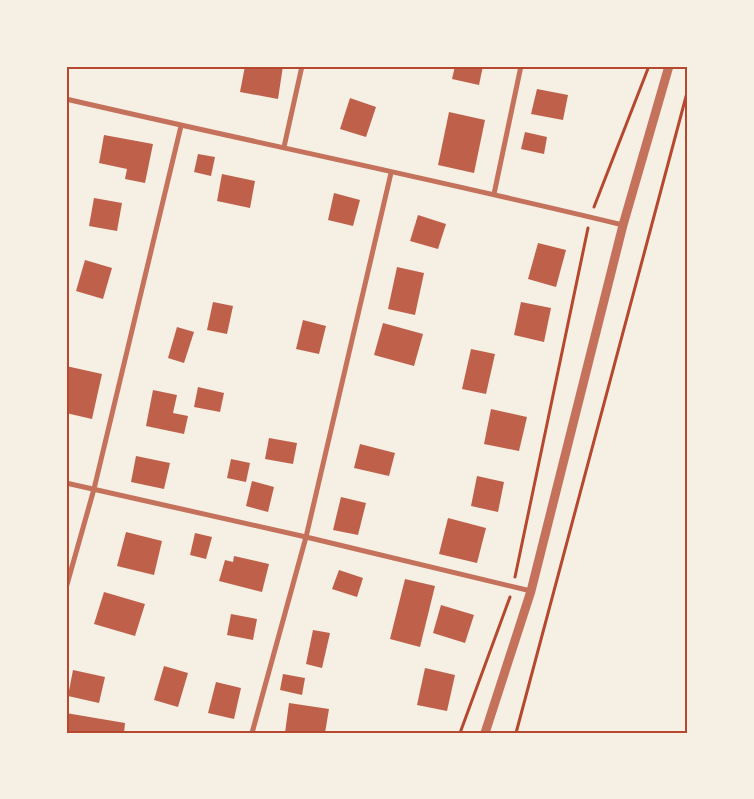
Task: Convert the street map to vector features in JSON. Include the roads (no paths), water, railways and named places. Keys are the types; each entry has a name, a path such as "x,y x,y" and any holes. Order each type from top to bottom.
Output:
{"street":[{"path":"284,147 302,66"},
{"path":"494,194 521,66"},
{"path":"485,733 531,591 623,225 669,66"},
{"path":"66,100 284,147 391,173 494,194 623,225"},
{"path":"66,588 94,489 181,126"},
{"path":"252,733 306,537 391,173"},
{"path":"66,483 306,537 531,591"}]}
